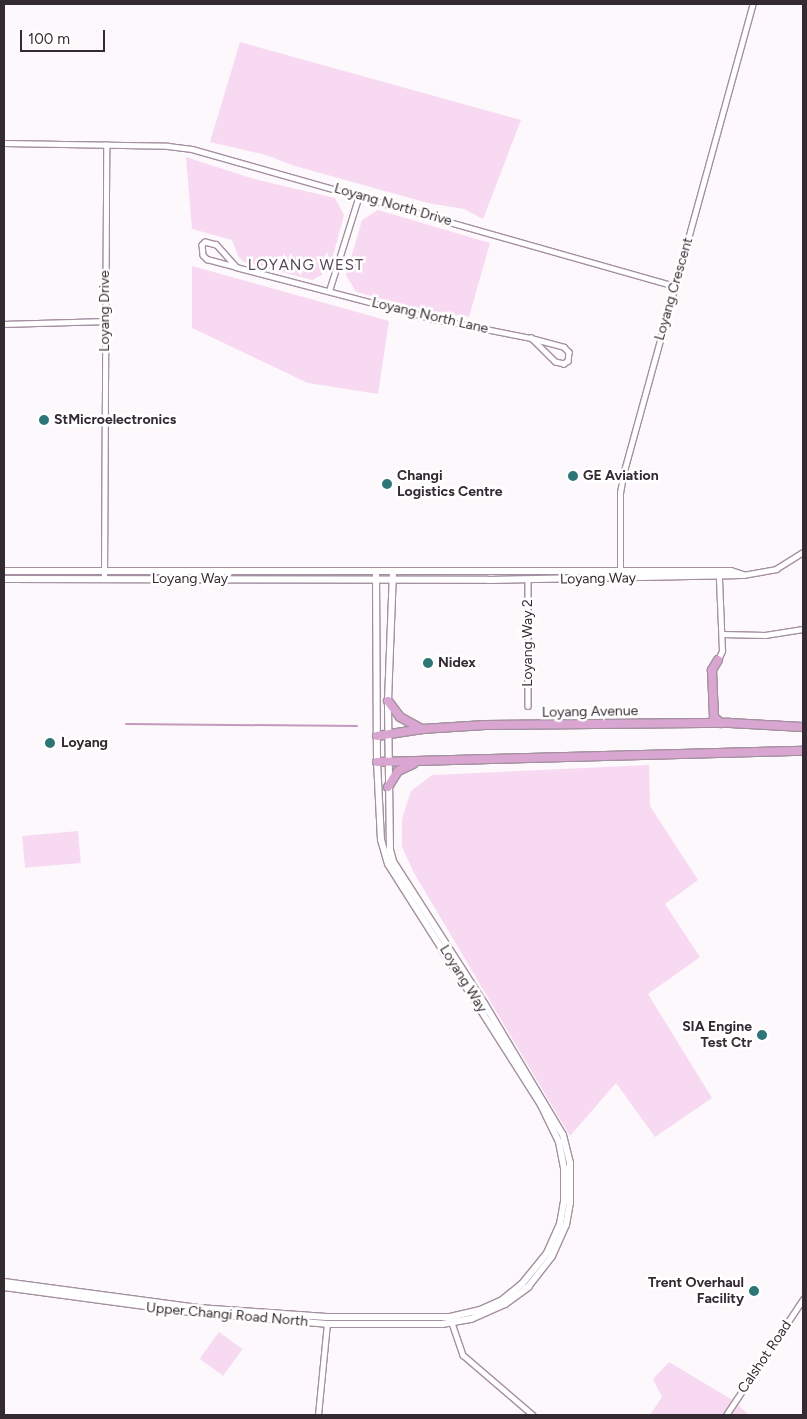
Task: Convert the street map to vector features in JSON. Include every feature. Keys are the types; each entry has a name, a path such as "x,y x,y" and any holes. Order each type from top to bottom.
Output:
{"main road":[{"path":"718,660 712,670 714,717 721,723"},
{"path":"388,701 400,717 422,729"},
{"name":"Loyang Avenue","path":"377,736 422,729 485,725 721,723 803,727"},
{"path":"377,762 803,751"},
{"path":"388,787 398,771 417,762"}],"street":[{"name":"Loyang Crescent","path":"620,575 620,493 624,471 753,4"},
{"path":"4,143 106,145"},
{"name":"Loyang North Drive","path":"106,145 168,146 192,149 358,194 676,286"},
{"name":"Loyang Drive","path":"104,575 107,405 105,321 106,145"},
{"path":"329,291 358,194"},
{"name":"Loyang North Lane","path":"236,267 216,244 204,242 202,246 203,255 207,259 236,267 430,318 530,338 564,347 569,352 568,361 564,364 555,362 530,338"},
{"path":"4,324 105,321"},
{"name":"Loyang Way","path":"4,578 104,575 393,575 523,572 719,578 776,569 803,552"},
{"name":"Loyang Way","path":"4,571 104,575"},
{"path":"719,578 728,571"},
{"name":"Loyang Way","path":"393,575 528,579 728,571 743,575"},
{"path":"523,572 528,579"},
{"path":"713,572 719,578 722,651 718,660"},
{"name":"Loyang Way","path":"376,575 377,762 382,840 388,864 542,1105 559,1142 564,1168 562,1214 556,1234 541,1262 522,1284 502,1300 451,1320"},
{"name":"Loyang Way","path":"393,575 388,701 388,787 393,861 552,1115 570,1163 568,1215 547,1264 528,1286 505,1304 463,1322"},
{"name":"Loyang Way 2","path":"528,579 528,706"},
{"path":"722,634 765,635 803,629"},
{"name":"Upper Changi Road North","path":"4,1282 198,1308 327,1320"},
{"name":"Upper Changi Road North","path":"4,1287 142,1308 327,1320 451,1320 463,1322"},
{"name":"Calshot Road","path":"726,1415 803,1299"},
{"path":"318,1415 327,1320"},
{"path":"451,1320 463,1355 533,1415"}],"shaded area":[{"path":"240,42 521,120 483,219 464,209 428,203 295,166 266,155 210,142"},
{"path":"186,157 254,179 335,198 344,215 329,271 312,280 244,262 238,256 232,240 192,229"},
{"path":"378,210 490,243 469,317 420,309 356,292 346,275 362,220"},
{"path":"192,266 389,321 378,394 308,383 192,328"},
{"path":"649,765 650,806 698,880 665,904 700,957 648,994 712,1098 655,1137 616,1083 570,1136 414,873 402,847 402,819 411,791 432,775"},
{"path":"78,831 81,863 25,868 22,836"},
{"path":"219,1332 242,1349 223,1376 200,1359"},
{"path":"669,1362 734,1401 749,1415 650,1415 662,1397 653,1379"}],"waterway":[{"path":"126,724 357,726"}],"place":[{"name":"StMicroelectronics","path":"44,420"},
{"name":"GE Aviation","path":"573,476"},
{"name":"Changi Logistics Centre","path":"387,484"},
{"name":"Nidex","path":"428,663"},
{"name":"Loyang","path":"50,743"},
{"name":"SIA Engine Test Ctr","path":"762,1035"},
{"name":"Trent Overhaul Facility","path":"754,1291"}],"district":[{"name":"LOYANG WEST","path":"306,266"}]}
